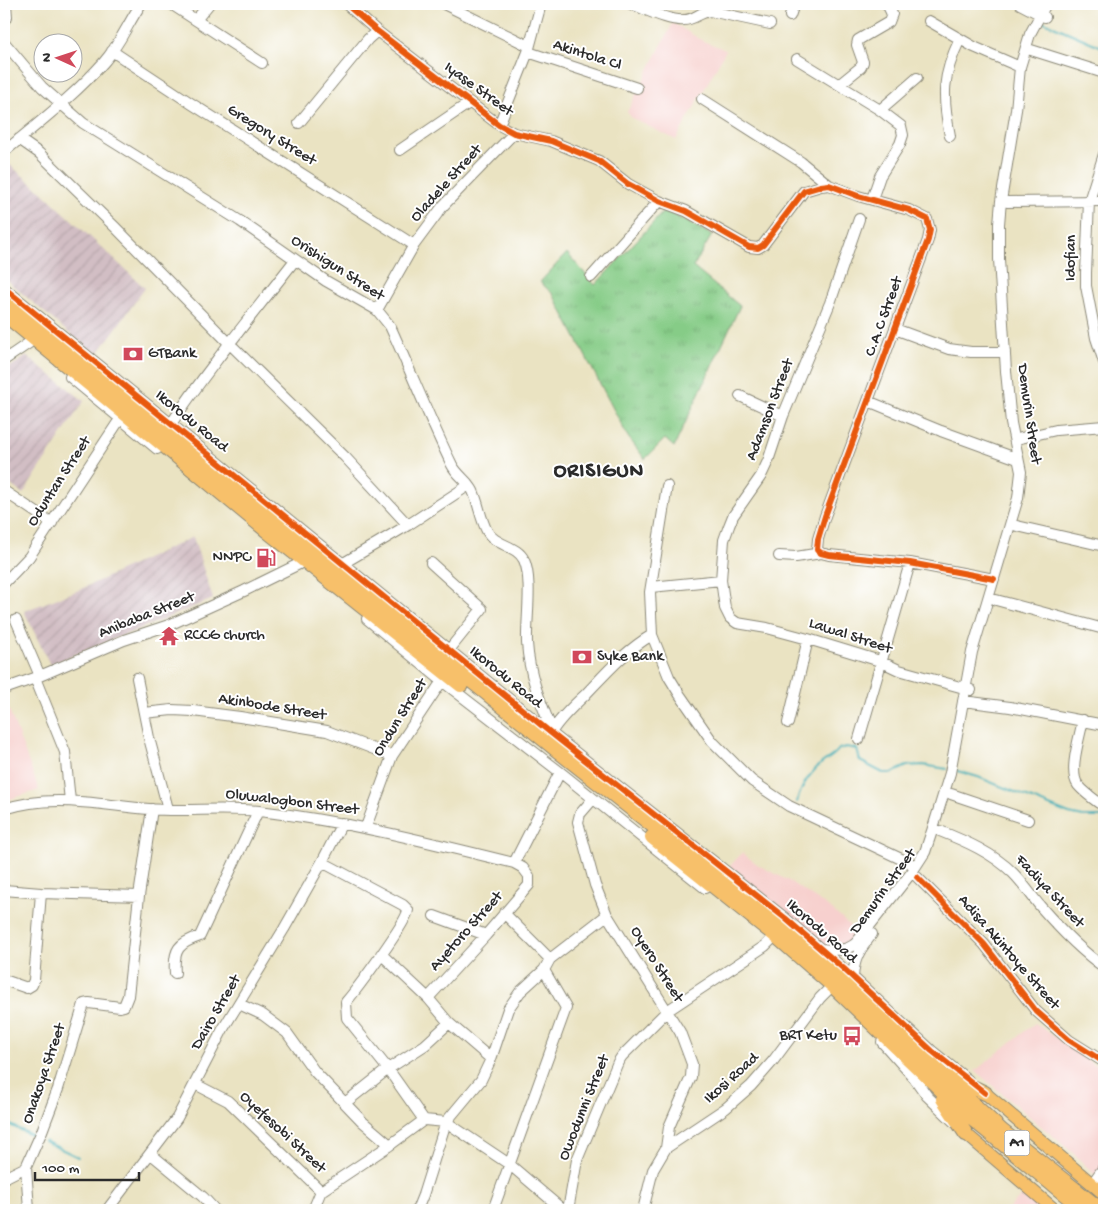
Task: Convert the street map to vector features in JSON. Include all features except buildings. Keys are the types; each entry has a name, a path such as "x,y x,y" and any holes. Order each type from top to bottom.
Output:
{"highway":[{"name":"Ikorodu Road","path":"4,301 335,568 550,745 849,978 935,1076 1014,1154 1084,1210"},
{"name":"Ikorodu Road","path":"4,313 117,413 776,936 935,1076 1101,1210"},
{"path":"935,1076 985,1093"},
{"path":"935,1076 966,1134"}],"main road":[{"name":"Ikorodu Road","path":"985,1093 1104,1194"},
{"name":"Ikorodu Road","path":"966,1134 1053,1210"}],"street":[{"path":"4,20 7,17 6,4"},
{"path":"4,152 62,104 112,51 139,4"},
{"path":"171,4 262,63"},
{"path":"196,20 209,4"},
{"name":"Iyase Street","path":"346,4 377,31 499,125 514,133 551,141 599,161 628,184 659,202"},
{"name":"Akintola Cl","path":"444,4 529,49 637,88"},
{"path":"631,4 680,20 692,19 702,12 710,11 770,24"},
{"path":"790,16 794,4"},
{"path":"840,84 863,62 857,45 858,40 889,22 892,14 887,4"},
{"path":"1020,4 1041,20"},
{"name":"Demurin Street","path":"821,949 844,949 851,947 930,854 940,830 951,794 953,773 969,689 996,600 1027,485 1027,471 1017,422 1012,371 1005,258 1007,202 1027,68 1046,4"},
{"name":"Demurin Street","path":"969,689 972,652 1018,498 1021,472 1011,423 1005,352 999,258 1000,201 1016,110 1020,67 1041,20 1053,4"},
{"path":"499,125 529,49 538,5"},
{"path":"929,21 960,39 1020,67"},
{"path":"299,123 368,39 377,31"},
{"path":"950,136 944,108 946,78 952,56 960,39"},
{"name":"Orishigun Street","path":"4,42 42,87 83,123 240,221 326,281 377,310 390,326 454,468 472,490 490,536 519,553 525,564 528,583 526,619 530,668 535,688 552,731"},
{"path":"1031,50 1104,73"},
{"name":"Gregory Street","path":"112,51 414,245"},
{"path":"797,59 840,84 901,126 903,135 900,144 880,176 872,199"},
{"path":"880,110 917,78"},
{"path":"702,99 801,162 829,185"},
{"path":"400,150 469,103"},
{"name":"Oladele Street","path":"377,310 414,245 443,206 514,133"},
{"path":"19,139 39,153 128,240 345,457 408,525"},
{"name":"Idofian","path":"1104,154 1089,201 1086,286 1096,338 1104,362"},
{"path":"591,277 659,202 693,214 749,247 758,248 763,245 804,190 829,185"},
{"name":"C.A.C Street","path":"821,554 816,546 821,528 928,240 929,224 923,216 842,191 829,185"},
{"path":"1007,202 1104,201"},
{"name":"Adamson Street","path":"725,608 721,580 724,540 733,516 761,476 768,461 783,416 830,303 858,219"},
{"path":"171,424 205,374 295,260"},
{"name":"Ikorodu Road","path":"4,288 342,564 785,918 821,949 849,978 932,1051 985,1093"},
{"name":"Ikorodu Road","path":"4,322 64,368"},
{"path":"895,329 949,349 971,352 1005,352"},
{"path":"4,360 29,343"},
{"path":"740,396 783,416"},
{"path":"868,401 941,431 1018,459"},
{"name":"Ikorodu Road","path":"117,413 442,681 560,772 806,969 890,1050 927,1096 966,1134"},
{"name":"Oduntan Street","path":"4,583 29,558 52,523 117,413"},
{"path":"1021,438 1056,430 1104,426"},
{"path":"342,564 408,525 469,485"},
{"name":"Adisa Akintoye Street","path":"666,486 650,587 652,635 669,677 689,710 712,741 752,781 789,806 916,871 984,944 1041,1016 1069,1040 1104,1062"},
{"path":"4,491 52,523"},
{"path":"1017,526 1104,546"},
{"path":"779,556 796,558 821,554 910,563 994,579"},
{"path":"430,563 482,609 449,650"},
{"path":"858,740 910,563"},
{"name":"Anibaba Street","path":"4,689 38,677 124,640 169,625 299,564"},
{"path":"650,587 721,580"},
{"path":"996,600 1104,629"},
{"name":"Lawal Street","path":"725,608 730,618 737,623 767,628 808,639 880,661 899,670 969,689"},
{"path":"16,620 65,752 70,801"},
{"path":"552,731 626,653 652,635"},
{"path":"788,723 808,639"},
{"path":"137,678 149,738 168,809"},
{"name":"Ondun Street","path":"366,827 392,756 442,681"},
{"path":"966,702 1010,707 1104,725"},
{"name":"Akinbode Street","path":"144,713 172,710 193,711 240,716 327,731 392,756"},
{"path":"1083,720 1074,764 1075,776 1077,784 1100,803"},
{"path":"514,863 560,772"},
{"name":"Demurin Street","path":"849,978 857,954 916,871 953,773"},
{"path":"951,794 1028,820"},
{"name":"Oyero Street","path":"593,799 580,814 578,822 595,885 607,915 680,1032 692,1064 691,1077 670,1127 666,1148"},
{"name":"Oluwalogbon Street","path":"4,809 33,801 70,801 152,809 258,811 366,827 514,863"},
{"path":"4,890 139,896 152,809"},
{"path":"175,972 174,962 178,948 185,941 200,936 258,811"},
{"name":"Dairo Street","path":"106,1210 177,1118 223,1029 322,862 342,823"},
{"name":"Fadiya Street","path":"940,830 978,849 1008,868 1066,934 1104,967"},
{"path":"322,862 403,905 408,910 406,917 346,1002 346,1009 347,1018 388,1069 424,1120"},
{"name":"Ayetoro Street","path":"428,998 529,885 529,876 523,868 514,863"},
{"path":"4,981 27,988 32,986 41,893"},
{"name":"Onakoya Street","path":"29,1210 26,1167 58,1089 84,1004 89,1002 120,1007 124,1006 128,996 139,896"},
{"path":"504,913 550,960"},
{"path":"417,1210 446,1122 481,1080 491,1059 508,1008 520,992 544,970 550,960 607,915"},
{"path":"434,916 486,935"},
{"name":"Owodunni Street","path":"568,1210 577,1160 618,1062 667,1011 765,946 771,940"},
{"path":"381,954 428,998 449,1023 491,1059"},
{"path":"493,1210 566,1008 544,970"},
{"name":"Ikosi Road","path":"643,1210 653,1170 666,1148 726,1108 752,1086 828,990"},
{"path":"239,1004 263,1015 287,1033 315,1072 390,1145"},
{"path":"345,1103 388,1069 425,1045 449,1023"},
{"name":"Oyefesobi Street","path":"195,1084 228,1101 321,1190"},
{"path":"313,1210 321,1190 390,1145 424,1120 446,1122 509,1164 563,1210"},
{"path":"151,1154 203,1197 215,1210"},
{"path":"4,1178 26,1167"},
{"path":"1092,1184 1104,1167"}],"shaded area":[{"path":"673,23 703,41 726,50 676,140 632,118 627,112"},
{"path":"4,160 42,192 145,288 96,356 4,278"},
{"path":"27,356 84,401 23,494 4,480 4,371"},
{"path":"193,537 213,599 50,665 24,611 79,590"},
{"path":"4,696 39,790 4,801"},
{"path":"742,853 831,909 860,935 837,958 729,867"},
{"path":"1035,1023 1104,1071 1104,1184 1072,1152 975,1071"},
{"path":"1027,1191 1047,1210 1007,1210"}],"green space":[{"path":"665,210 712,235 693,267 740,306 674,447 665,439 645,459 628,437 553,294 540,282 567,253 595,285"}],"waterway":[{"path":"1012,4 1016,6"},
{"path":"1042,21 1104,48"},
{"path":"1100,283 1104,282"},
{"path":"797,802 804,785 814,770 839,749 846,747 857,749 860,761 883,773 892,773 907,766 923,765 947,769"},
{"path":"954,770 978,777 1069,814 1083,817 1104,817"},
{"path":"4,1122 35,1137"},
{"path":"44,1141 78,1157"}],"cycle path":[{"path":"346,4 377,31 499,125 514,133 551,141 599,161 628,184 659,201 686,211 749,247 758,248 763,245 804,191 821,186 829,185 858,196 909,210 927,219 930,230 928,240 825,516 818,539 817,550 829,555 910,563 994,579"},
{"path":"4,288 551,733 785,918 844,969 932,1051 985,1093"},
{"path":"917,877 984,944 1036,1011 1069,1040 1104,1062"}],"place":[{"name":"GTBank","path":"133,354"},
{"name":"NNPC","path":"266,558"},
{"name":"RCCG church","path":"169,636"},
{"name":"Syke Bank","path":"582,657"},
{"name":"BRT Ketu","path":"852,1036"}],"district":[{"name":"ORISIGUN","path":"599,472"}]}
